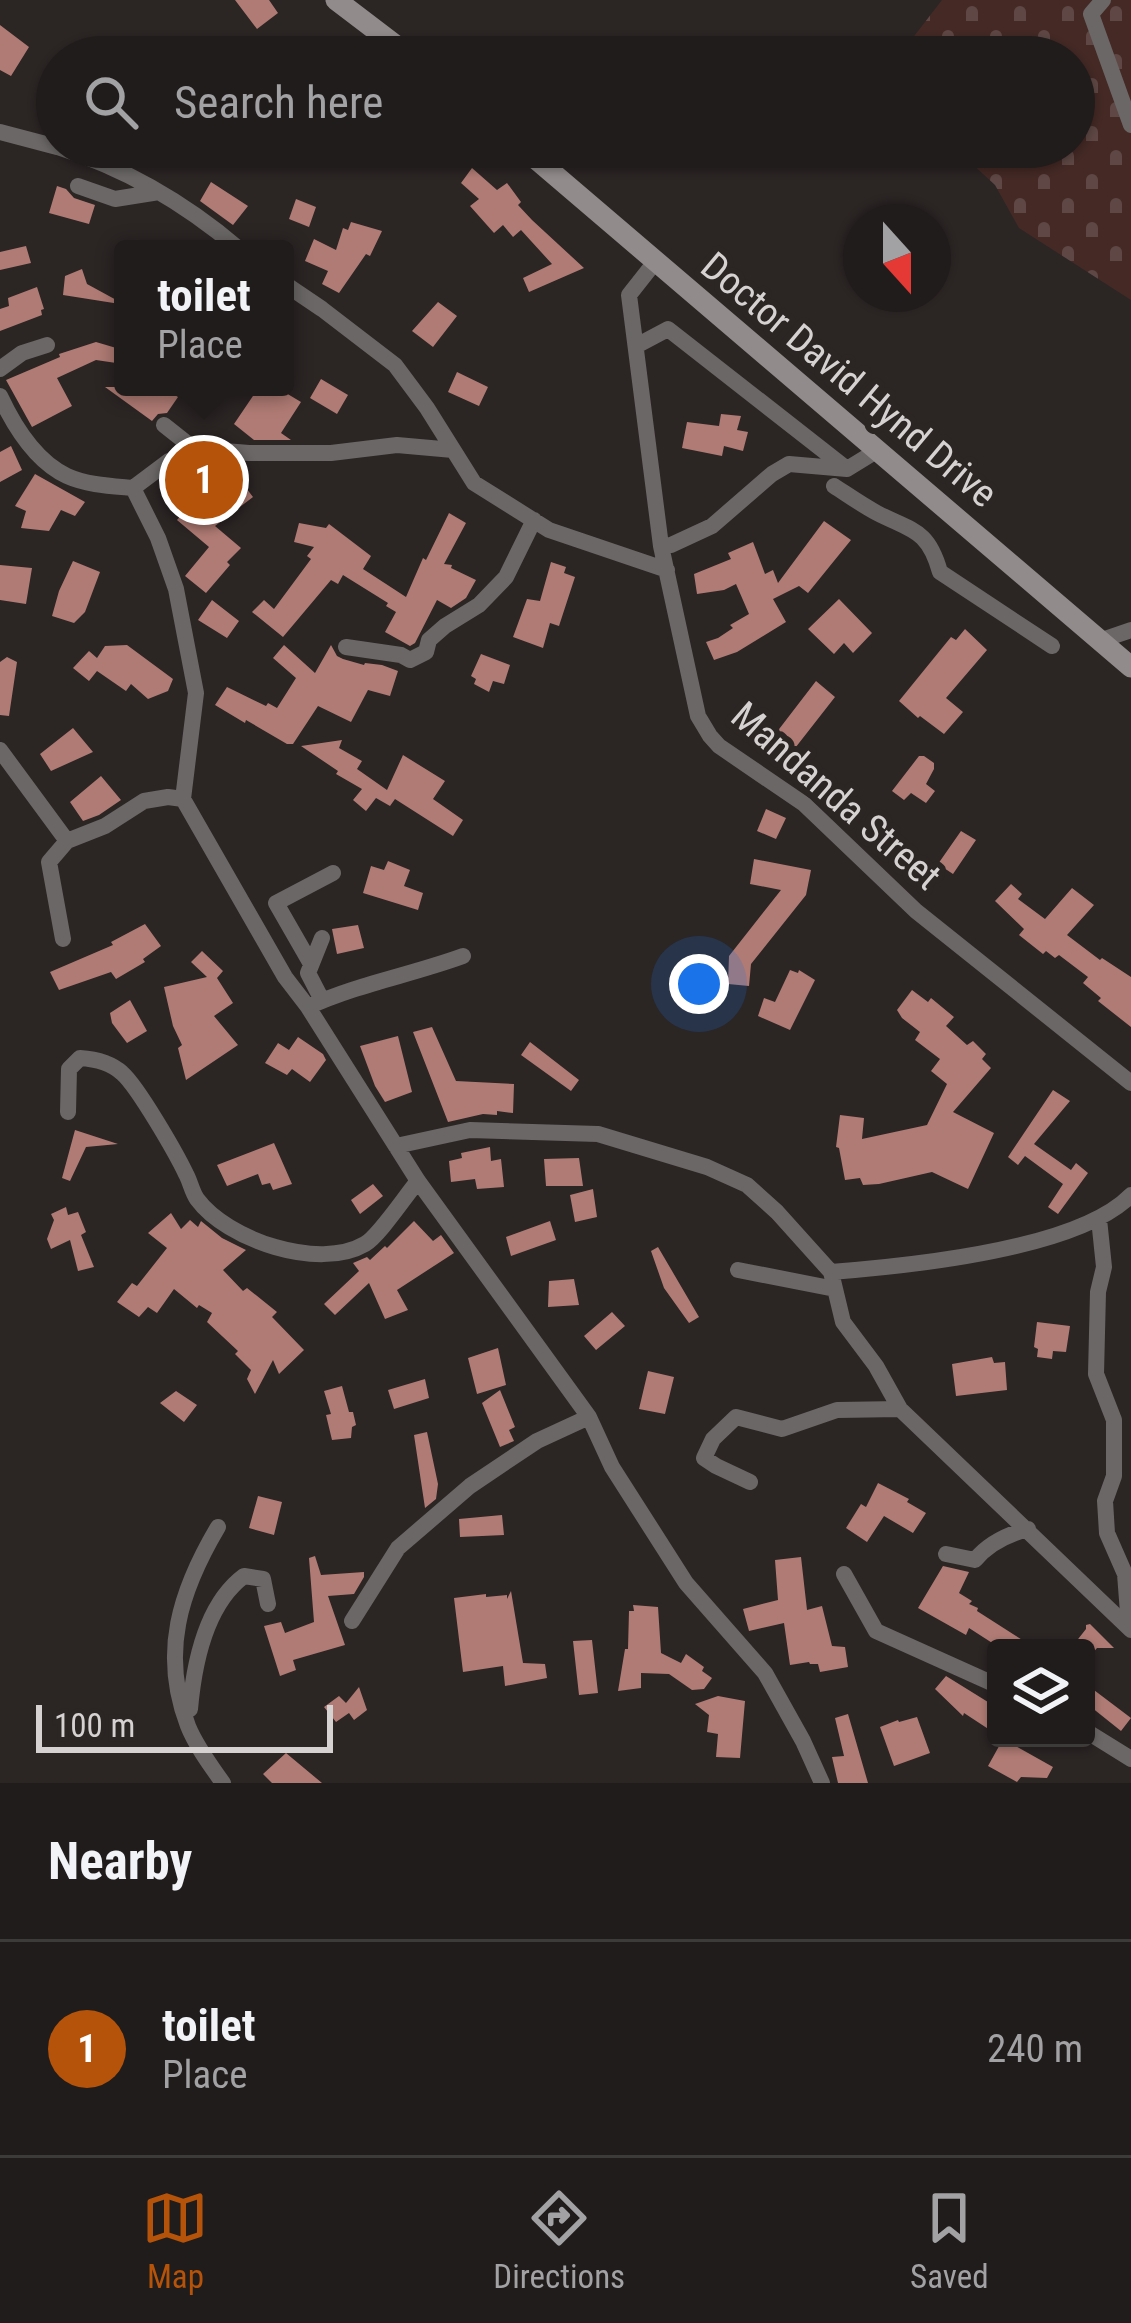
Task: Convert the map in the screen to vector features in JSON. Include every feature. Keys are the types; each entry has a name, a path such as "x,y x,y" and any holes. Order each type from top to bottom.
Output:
{"main road":[{"path":"336,0 383,36"},
{"name":"Doctor David Hynd Drive","path":"546,168 1131,667"}],"street":[{"path":"1103,0 1091,14 1131,125"},
{"path":"0,132 36,141"},
{"path":"110,168 140,180 228,240"},
{"path":"78,186 116,199 159,192"},
{"name":"Mandanda Street","path":"655,262 628,295 661,546 698,716 719,746 804,804 916,910 1131,1083"},
{"path":"294,290 395,365 474,483 549,530 668,570"},
{"path":"636,346 668,329 847,469"},
{"path":"0,368 22,353 47,345"},
{"path":"0,396 20,433 43,459 66,476 95,484 133,488 169,461 212,449 331,453 397,445 453,450"},
{"path":"164,425 193,454"},
{"path":"661,546 712,526 789,464 847,469 878,450"},
{"path":"834,486 917,531 934,553 940,572 1052,646"},
{"path":"133,488 176,589 196,693 183,799 285,976 315,1004"},
{"path":"346,647 410,660 426,652 429,640 479,605 506,577 534,520"},
{"path":"1099,641 1131,630"},
{"path":"0,750 67,841"},
{"path":"63,939 49,862 67,841 105,826 144,801 183,799"},
{"path":"310,964 276,903 333,873"},
{"path":"322,938 308,973 315,1004 396,1146 589,1417 612,1467 686,1583 765,1673 822,1783"},
{"path":"315,1004 463,956"},
{"path":"68,1112 70,1069 80,1058 99,1059 122,1073 197,1199 222,1221 262,1244 281,1248 332,1254 366,1243 418,1181"},
{"path":"396,1146 470,1130 598,1134 707,1167 747,1185 777,1212 833,1280 843,1322 900,1409 1130,1628"},
{"path":"737,1270 833,1280 1004,1248 1082,1228 1117,1210 1131,1195"},
{"path":"1099,1219 1104,1267 1098,1292 1096,1373 1114,1420 1114,1476 1105,1501 1107,1533 1125,1574 1130,1628"},
{"path":"750,1481 704,1458 713,1439 736,1417 782,1429 837,1410 900,1409"},
{"path":"352,1621 398,1548 470,1486 537,1441 589,1417"},
{"path":"218,1527 185,1592 175,1633 176,1669 189,1728 223,1783"},
{"path":"946,1553 974,1559 1014,1532 1028,1529"},
{"path":"844,1574 876,1631 987,1680"},
{"path":"189,1728 200,1652 229,1587 244,1576 263,1579 268,1604"},
{"path":"1095,1737 1131,1760"}],"green space":[{"path":"942,0 1131,0 1131,300 1019,228 995,185 977,168 1095,168 1095,36 914,36"}],"building":[{"path":"235,0 269,0 278,13 257,29"},
{"path":"0,25 29,47 11,76 0,70"},
{"path":"472,168 497,190 507,183 521,202 518,205 584,268 529,292 523,278 552,264 521,230 513,237 503,225 494,233 470,206 479,199 461,183"},
{"path":"211,182 248,206 233,225 200,201"},
{"path":"57,186 95,205 89,224 49,213"},
{"path":"296,199 316,207 309,227 289,219"},
{"path":"351,222 382,231 370,256 366,254 339,293 322,284 328,271 305,261 314,239 336,250 343,228 348,230"},
{"path":"26,246 31,263 0,270 0,252"},
{"path":"82,269 87,284 114,303 63,295 65,276"},
{"path":"37,287 42,315 0,331 0,309 9,306 8,298"},
{"path":"438,302 457,316 433,347 412,331"},
{"path":"96,342 114,347 114,363 96,360 57,378 72,406 32,427 6,380"},
{"path":"457,372 488,387 479,406 448,392"},
{"path":"321,379 348,395 337,414 310,398"},
{"path":"117,396 178,397 167,413 152,421"},
{"path":"253,396 291,396 301,402 281,433 291,440 254,440 234,424"},
{"path":"721,414 741,416 737,430 748,432 743,451 724,446 722,456 682,448 687,422 719,426"},
{"path":"11,446 22,470 0,482 0,452"},
{"path":"233,471 253,497 215,526 241,548 206,593 185,576 209,547 177,520 211,482 214,485"},
{"path":"35,474 85,502 75,516 61,510 49,531 21,528 26,511 15,506"},
{"path":"449,513 466,523 444,564 476,580 466,598 451,608 437,600 410,646 385,632 396,612 388,603 343,575 338,584 331,580 283,637 252,612 264,600 274,609 311,559 307,556 314,547 294,542 299,523 326,528 329,524 371,556 363,569 406,597"},
{"path":"824,521 851,540 808,593 799,586 773,599 786,622 737,652 714,660 706,642 749,614 736,584 697,594 694,574 731,559 728,553 753,542 765,574 773,570 778,583"},
{"path":"73,561 100,572 85,612 74,623 52,616"},
{"path":"551,562 566,567 564,573 575,577 559,626 550,623 543,648 513,637 527,599 540,601"},
{"path":"0,565 32,568 26,604 0,600"},
{"path":"839,599 872,633 853,653 844,643 834,654 808,629"},
{"path":"212,600 239,621 227,638 198,620"},
{"path":"965,629 987,650 946,698 963,712 944,734 899,701 951,637 956,640"},
{"path":"127,645 173,679 168,691 148,699 131,684 126,691 97,671 89,681 73,668 89,651 97,658 105,646"},
{"path":"284,645 315,673 331,645 343,659 398,671 390,696 368,690 351,722 318,706 293,744 215,705 227,687 277,708 296,678 273,658"},
{"path":"481,654 510,665 504,684 493,681 489,692 474,684 476,679 471,676"},
{"path":"7,657 17,662 9,716 0,715 0,662"},
{"path":"816,681 835,697 792,752 773,737"},
{"path":"73,728 93,752 51,771 40,754"},
{"path":"342,740 339,748 362,761 357,769 387,790 403,755 445,781 433,799 463,820 453,836 395,799 390,806 376,798 366,811 353,800 362,789 301,746"},
{"path":"919,756 934,763 926,784 935,791 926,803 911,793 904,800 892,791"},
{"path":"101,776 121,800 83,821 70,802"},
{"path":"766,809 786,818 776,839 757,831"},
{"path":"961,831 976,840 953,874 938,864"},
{"path":"754,859 811,870 806,895 751,964 749,986 728,984 729,956 781,890 750,884"},
{"path":"388,861 410,870 404,886 423,893 418,910 363,893 371,866 384,870"},
{"path":"1011,884 1022,894 1018,899 1045,919 1072,888 1094,905 1067,935 1131,977 1131,1027 1098,1001 1101,998 1083,983 1088,977 1059,955 1043,954 1019,935 1024,929 995,901"},
{"path":"145,924 161,946 145,962 116,979 111,972 59,990 50,972 113,945 111,942"},
{"path":"358,925 364,948 337,954 332,929"},
{"path":"202,951 223,971 217,978 233,1003 214,1016 238,1045 186,1080 178,1048 182,1045 164,987 207,977 191,962"},
{"path":"790,970 815,980 790,1030 758,1016 764,998 775,1002"},
{"path":"912,990 954,1017 946,1026 967,1045 973,1041 986,1054 982,1059 991,1068 953,1112 994,1133 968,1189 932,1172 879,1184 863,1185 860,1178 845,1180 836,1147 840,1115 864,1118 862,1139 927,1125 947,1084 931,1071 940,1059 915,1040 920,1032 897,1010"},
{"path":"130,1000 147,1031 127,1043 110,1013"},
{"path":"432,1027 456,1081 514,1084 513,1113 497,1111 497,1115 448,1122 413,1032"},
{"path":"398,1036 412,1092 385,1102 360,1046"},
{"path":"298,1037 326,1060 310,1082 292,1069 287,1075 265,1063 278,1043 289,1050"},
{"path":"530,1042 579,1080 571,1091 521,1055"},
{"path":"1053,1090 1070,1101 1034,1144 1071,1170 1076,1163 1088,1173 1058,1214 1048,1207 1063,1184 1025,1156 1018,1165 1008,1157"},
{"path":"75,1130 118,1144 86,1147 70,1181 62,1178"},
{"path":"274,1143 292,1184 273,1190 270,1183 262,1185 258,1174 227,1186 217,1165"},
{"path":"490,1147 491,1161 501,1159 504,1187 477,1189 475,1179 451,1182 449,1161 462,1158 461,1153"},
{"path":"579,1158 583,1186 546,1186 544,1159"},
{"path":"373,1184 383,1196 360,1214 351,1200"},
{"path":"593,1189 597,1217 575,1222 570,1195"},
{"path":"66,1207 68,1215 78,1212 94,1267 78,1271 70,1240 51,1249 47,1239 54,1220 51,1214"},
{"path":"171,1213 181,1229 190,1220 198,1227 201,1221 246,1250 223,1270 243,1291 247,1288 277,1312 272,1317 304,1350 279,1374 273,1360 255,1394 247,1379 251,1370 207,1322 212,1313 197,1308 174,1289 157,1313 148,1307 139,1317 117,1302 132,1283 137,1286 167,1248 148,1233"},
{"path":"414,1221 433,1241 441,1235 454,1253 397,1290 408,1310 385,1319 369,1283 335,1315 324,1304 359,1271 353,1263 370,1260"},
{"path":"550,1221 556,1240 511,1256 506,1237"},
{"path":"658,1247 699,1317 689,1323 664,1288 651,1251"},
{"path":"574,1279 579,1305 548,1307 549,1281"},
{"path":"612,1312 625,1326 596,1350 584,1336"},
{"path":"1037,1322 1070,1326 1066,1352 1053,1351 1052,1359 1037,1357"},
{"path":"498,1348 506,1385 477,1394 468,1358"},
{"path":"992,1357 994,1363 1005,1362 1007,1390 956,1396 952,1364"},
{"path":"648,1371 674,1377 665,1414 639,1409"},
{"path":"425,1379 429,1398 394,1409 388,1390"},
{"path":"342,1386 356,1425 351,1438 332,1440 324,1391"},
{"path":"500,1390 515,1427 509,1430 514,1441 500,1447 482,1403"},
{"path":"176,1391 197,1405 184,1422 160,1403"},
{"path":"427,1432 438,1484 436,1499 425,1508 414,1435"},
{"path":"878,1483 926,1513 913,1533 884,1516 867,1542 846,1528 861,1504 866,1507"},
{"path":"258,1496 282,1502 274,1535 249,1528"},
{"path":"502,1515 504,1535 460,1537 459,1519"},
{"path":"315,1556 321,1575 364,1572 354,1594 328,1596 345,1645 293,1660 296,1670 280,1676 264,1626 281,1622 285,1633 314,1622 309,1558"},
{"path":"801,1557 807,1610 822,1606 832,1646 845,1647 848,1667 820,1672 818,1664 790,1665 784,1623 749,1631 743,1609 778,1600 775,1560"},
{"path":"943,1566 969,1572 959,1593 977,1611 1021,1639 987,1640 969,1628 966,1635 918,1608"},
{"path":"511,1591 523,1663 545,1664 547,1678 505,1686 503,1666 463,1672 454,1598 486,1594 507,1595 507,1599"},
{"path":"633,1605 658,1607 661,1653 681,1663 686,1654 704,1667 702,1671 712,1678 704,1689 692,1690 669,1674 641,1673 641,1688 618,1691"},
{"path":"1086,1625 1114,1648 1095,1650 1095,1639 1078,1639"},
{"path":"592,1640 598,1693 579,1695 573,1641"},
{"path":"946,1676 987,1701 987,1728 963,1716 935,1689"},
{"path":"359,1687 367,1710 354,1720 349,1713 336,1722 324,1707 339,1696 346,1703"},
{"path":"1095,1691 1131,1718 1121,1731 1095,1710"},
{"path":"718,1696 745,1701 740,1758 716,1757 718,1734 707,1732 709,1715 695,1704"},
{"path":"848,1714 868,1783 838,1783 832,1757 844,1756 835,1718"},
{"path":"917,1717 930,1753 894,1766 880,1727"},
{"path":"999,1747 1017,1747 1053,1767 1047,1778 1021,1777 1017,1782 988,1766"},
{"path":"286,1753 322,1783 272,1783 263,1774"}],"place":[{"name":"toilet","path":"204,480"}]}
